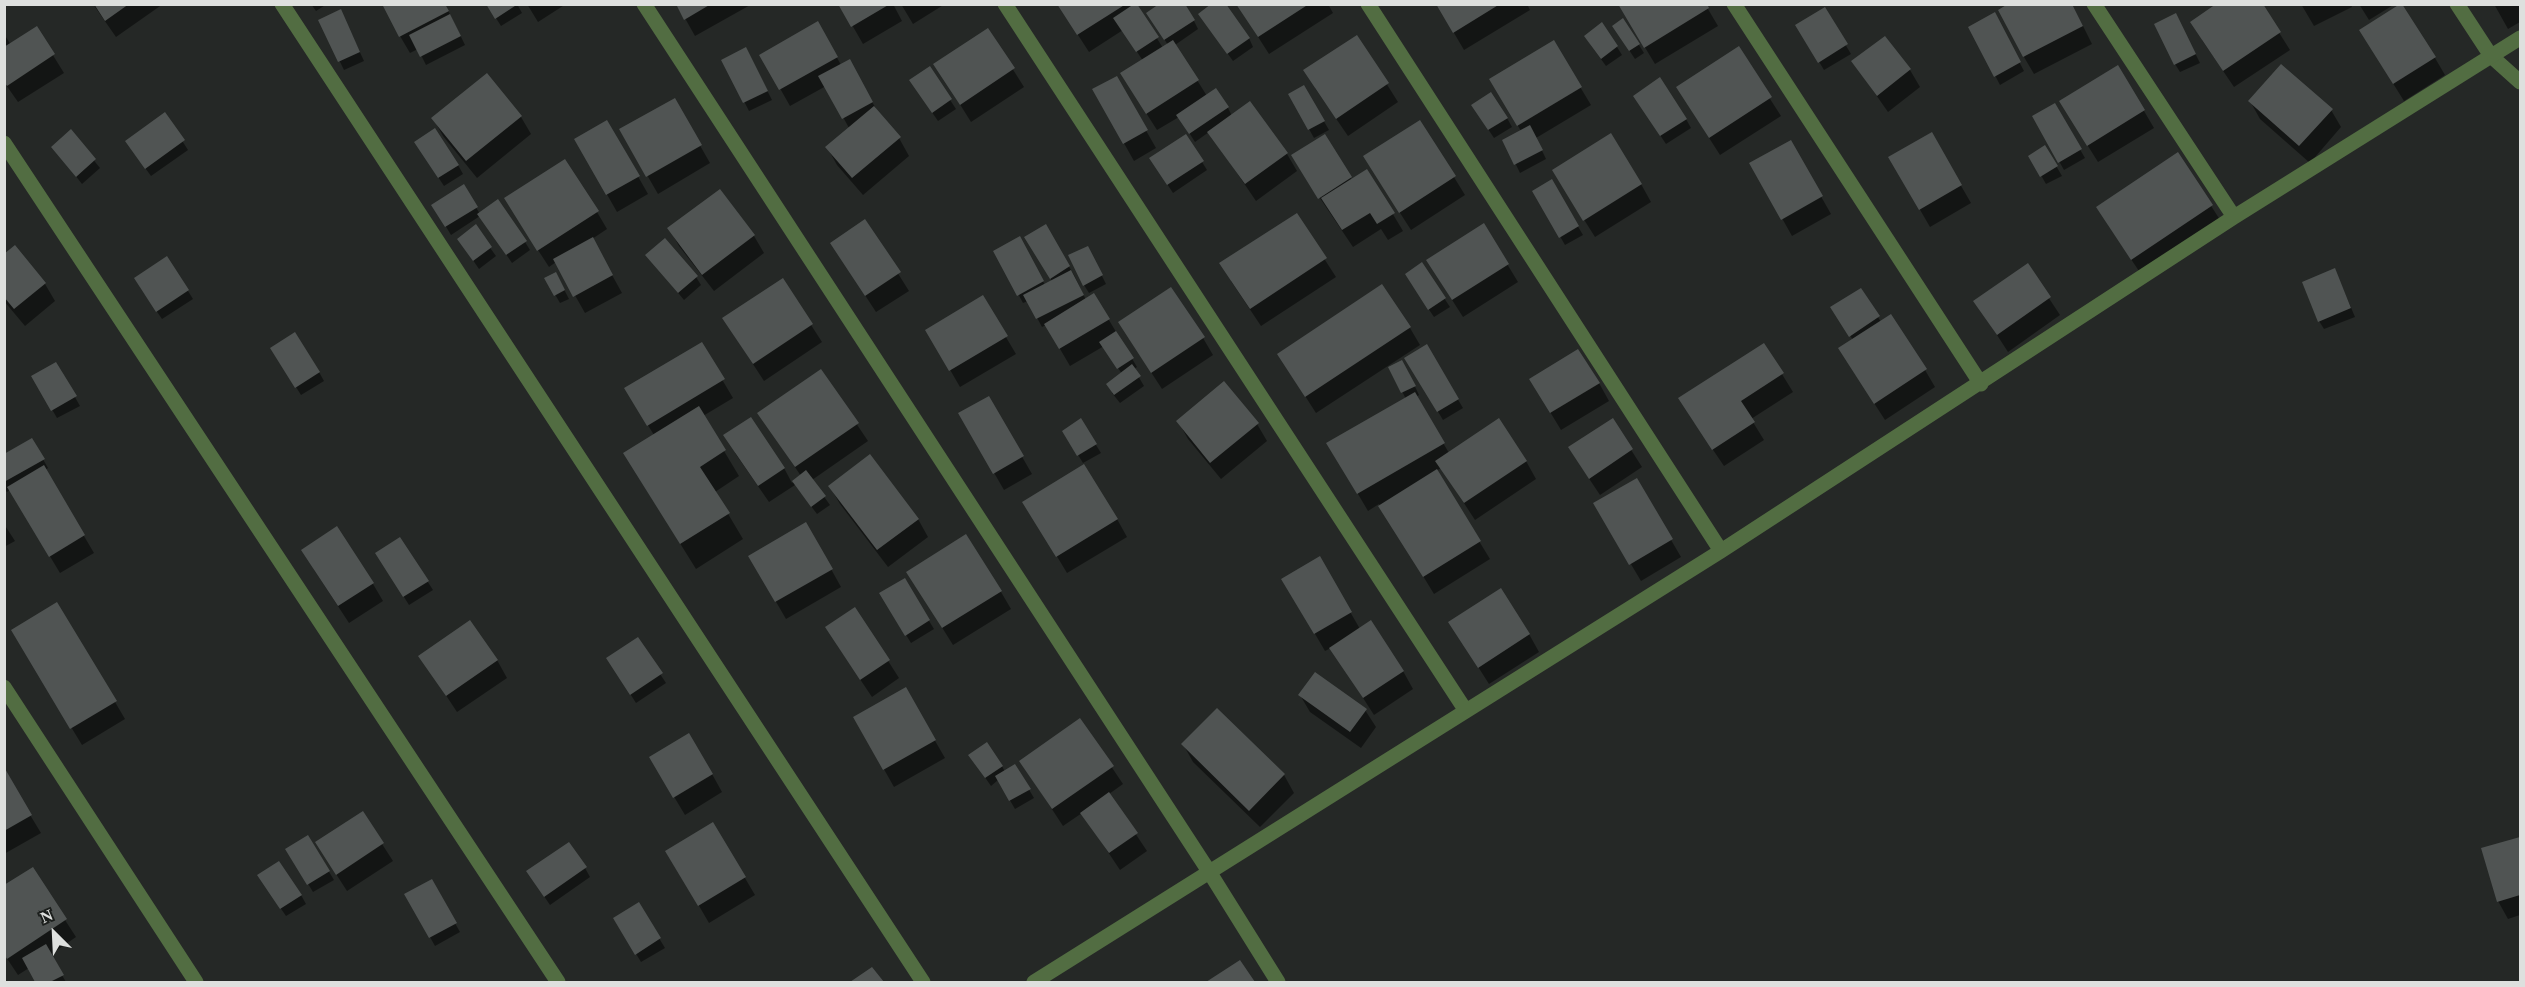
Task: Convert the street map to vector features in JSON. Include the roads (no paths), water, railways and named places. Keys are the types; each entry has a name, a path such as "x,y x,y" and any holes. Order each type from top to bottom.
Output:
{"street":[{"path":"282,4 922,982"},
{"path":"644,4 1210,873 1278,982"},
{"path":"1005,4 1466,711"},
{"path":"1368,4 1721,551"},
{"path":"1734,4 1981,384"},
{"path":"2094,4 2234,216"},
{"path":"2457,4 2491,56 2520,82"},
{"path":"1034,982 1721,551 1981,384 2234,216 2520,38"},
{"path":"4,142 558,982"},
{"path":"4,687 196,982"}]}
